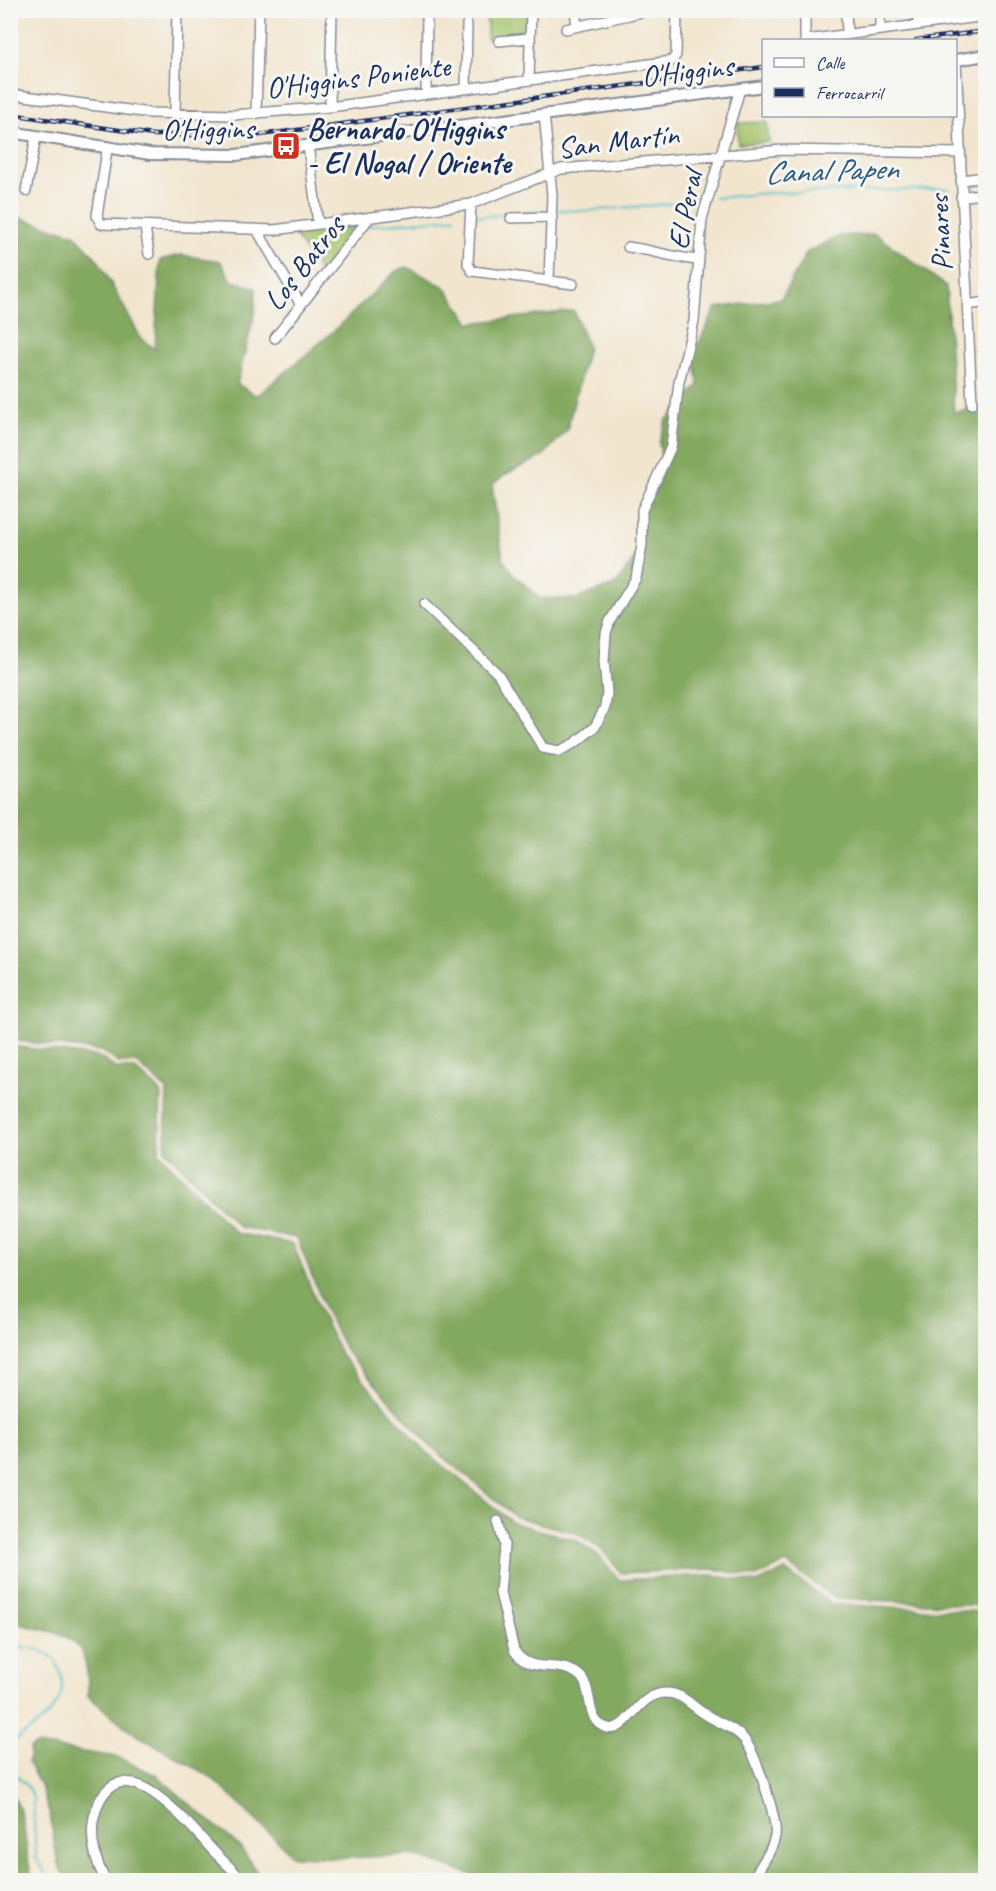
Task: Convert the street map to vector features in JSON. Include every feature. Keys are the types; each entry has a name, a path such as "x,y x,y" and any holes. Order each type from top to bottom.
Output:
{"street":[{"path":"175,115 177,10"},
{"path":"256,114 259,10"},
{"path":"330,107 332,10"},
{"path":"426,94 427,10"},
{"path":"530,80 531,10"},
{"path":"575,10 577,26"},
{"path":"566,28 651,10"},
{"name":"O'Higgins Poniente","path":"10,94 175,115 256,114 330,107 675,59 677,10"},
{"path":"806,10 806,39"},
{"path":"846,10 847,34"},
{"path":"880,10 880,29"},
{"path":"918,10 918,24"},
{"path":"813,39 918,24 960,15 986,16"},
{"path":"466,88 467,24"},
{"path":"499,41 530,38"},
{"path":"957,60 986,56"},
{"name":"Pinares","path":"957,83 972,404"},
{"name":"O'Higgins","path":"10,132 107,150 220,156 762,86"},
{"name":"El Peral","path":"424,604 498,675 511,693 540,746 546,750 559,751 590,733 600,720 607,700 604,650 608,627 636,578 642,546 642,510 672,441 679,382 696,308 704,213 740,89"},
{"path":"544,114 551,171 552,217 549,281"},
{"path":"27,191 36,137"},
{"path":"308,146 318,224"},
{"name":"San Martín","path":"107,150 98,222 105,226 257,230 471,204 551,171 721,154 802,149 960,153"},
{"path":"961,180 986,177"},
{"path":"961,197 986,193"},
{"path":"471,204 470,269 573,284"},
{"name":"Los Batros","path":"276,338 370,217"},
{"path":"511,218 552,217"},
{"path":"145,227 149,254"},
{"path":"257,230 301,305"},
{"path":"628,247 649,249 675,258 699,260"},
{"path":"968,305 986,302"},
{"path":"498,1521 504,1545 500,1593 514,1650 520,1658 532,1666 555,1667 579,1674 587,1686 592,1712 598,1723 605,1728 622,1725 646,1698 659,1693 672,1693 682,1696 708,1717 732,1728 748,1743 757,1761 776,1828 770,1849 752,1881"},
{"path":"105,1881 94,1853 93,1821 103,1795 110,1788 124,1783 140,1786 169,1802 242,1881"}],"green space":[{"path":"487,11 528,11 528,33 487,39"},
{"path":"767,122 769,142 738,144 737,123"},
{"path":"10,215 74,234 98,260 141,338 155,349 160,260 180,255 220,261 232,281 256,288 255,312 237,384 257,396 336,329 396,271 407,267 445,287 470,323 574,311 588,347 567,430 543,456 506,474 492,485 503,559 513,574 540,598 576,599 616,584 640,551 640,512 658,487 663,468 659,443 666,421 699,385 693,354 716,308 781,299 807,252 839,236 875,234 946,286 954,413 986,404 985,1606 834,1598 786,1563 756,1577 713,1569 621,1573 601,1549 579,1534 516,1517 428,1444 346,1351 327,1314 297,1238 239,1227 165,1150 167,1090 137,1063 119,1063 101,1051 11,1040"},
{"path":"360,223 321,274 294,234"},
{"path":"10,1046 99,1057 117,1069 135,1069 161,1092 159,1153 236,1233 293,1244 322,1316 341,1355 423,1449 513,1523 576,1540 597,1554 619,1580 712,1575 757,1583 785,1570 832,1604 985,1612 985,1880 487,1880 413,1855 345,1858 293,1856 211,1777 132,1732 88,1696 84,1659 78,1647 59,1634 11,1622 10,1343 21,1325 19,1311 10,1311"},
{"path":"36,1745 117,1757 157,1776 240,1847 262,1880 76,1880 63,1873 58,1864 50,1815 41,1787 28,1763 30,1748"},
{"path":"10,1794 16,1801 23,1822 33,1880 11,1880"}],"waterway":[{"name":"Canal Papen","path":"968,186 986,183"},
{"name":"Canal Papen","path":"715,198 768,193 949,189"},
{"name":"Canal Papen","path":"558,210 586,211 692,202"},
{"name":"Canal Papen","path":"475,217 544,211"},
{"name":"Canal Papen","path":"366,226 455,218"},
{"name":"Canal Papen","path":"323,232 355,227"},
{"path":"10,1647 33,1648 54,1658 61,1673 62,1687 59,1699 44,1719 10,1744"},
{"path":"10,1770 28,1787 33,1798 36,1858 50,1880"}],"railway":[{"path":"924,39 986,31"},
{"path":"10,114 153,135 260,135 762,67"}],"place":[{"name":"Bernardo O'Higgins - El Nogal / Oriente","path":"286,146"}]}
